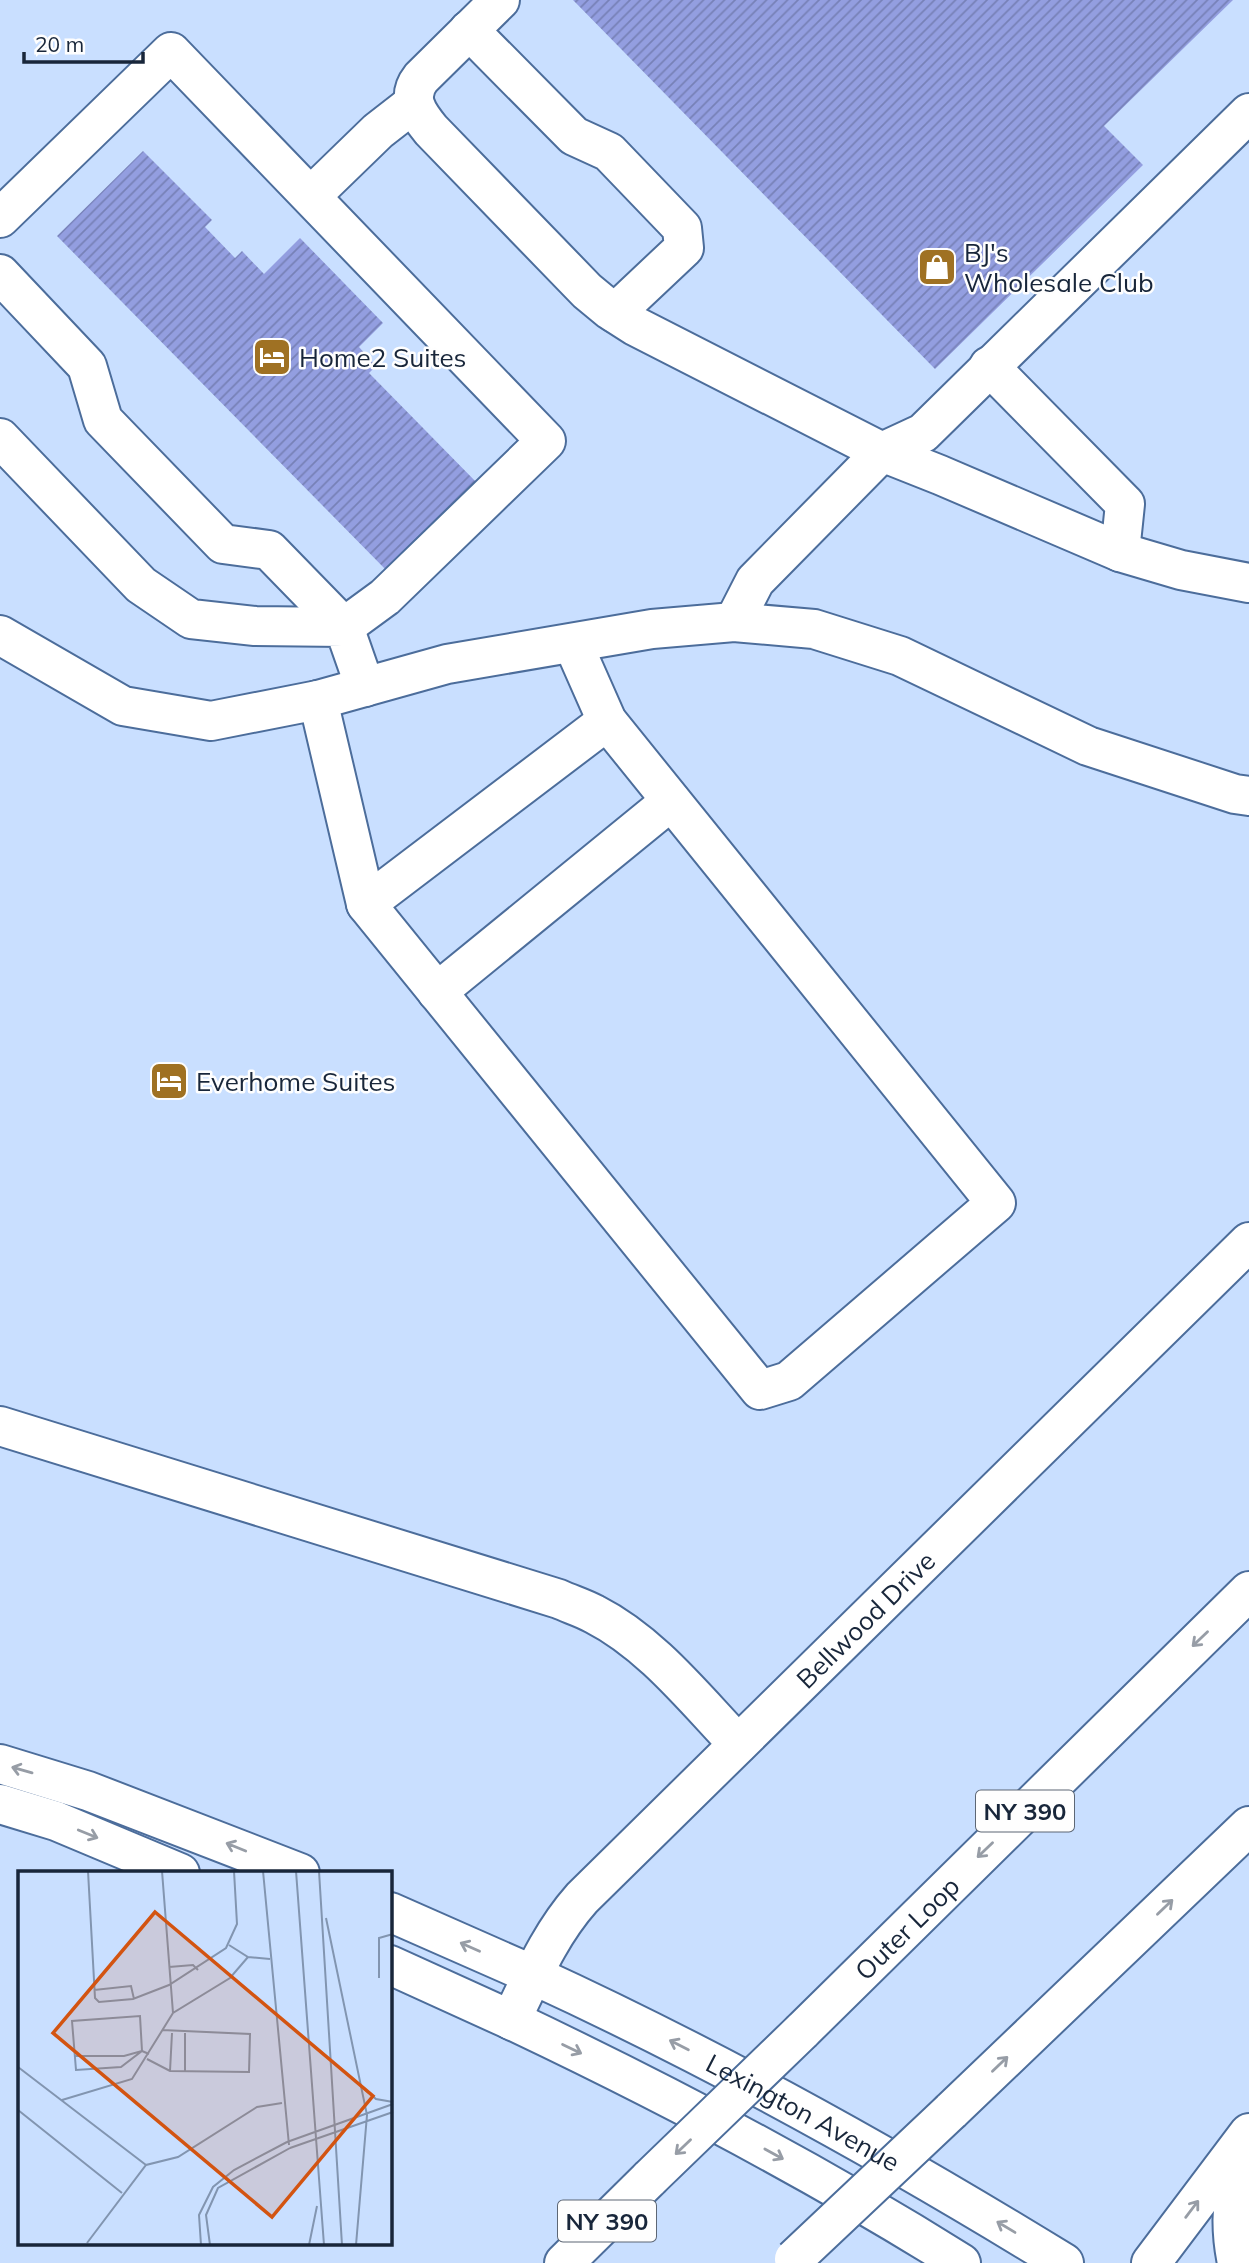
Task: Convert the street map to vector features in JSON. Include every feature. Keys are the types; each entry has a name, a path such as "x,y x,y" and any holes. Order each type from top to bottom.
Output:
{"main road":[{"path":"500,0 416,85 414,103 431,130 587,291 615,313 635,326 882,452 1120,552 1181,570 1249,583"},
{"path":"469,30 573,136 610,152 682,228 684,248 615,313"},
{"path":"0,218 171,52 546,441 385,597 344,627 255,626 191,619 141,585 0,438"},
{"path":"311,196 378,131 414,103"},
{"path":"734,622 755,581 882,452 923,433 1249,113"},
{"path":"0,274 87,366 103,420 223,544 269,550 344,627 365,687"},
{"path":"989,366 1125,504 1120,552"},
{"path":"0,635 123,706 211,721 318,700 447,664 652,629 734,622 814,629 900,656 1088,746 1235,794 1249,796"},
{"path":"318,700 366,904 760,1390 789,1381 996,1203 607,720 573,644"},
{"path":"366,904 607,720"},
{"path":"437,992 671,801"},
{"name":"Bellwood Drive","path":"511,2020 557,1929 582,1898 1249,1242"},
{"path":"0,1426 559,1599 594,1614 622,1631 652,1656 738,1744"},
{"name":"Outer Loop","path":"564,2263 1249,1591"},
{"path":"0,1764 114,1800 295,1871"},
{"path":"0,1804 56,1821 175,1871"},
{"path":"792,2261 1249,1826"},
{"name":"Lexington Avenue","path":"392,1913 630,2020 792,2104 900,2164 1064,2263"},
{"name":"Lexington Avenue","path":"392,1966 634,2080 759,2146 961,2263"},
{"path":"1151,2263 1249,2133"},
{"path":"1237,2263 1233,2233 1233,2196 1240,2161 1249,2141"}],"building":[{"name":"BJ's Wholesale Club","path":"573,0 1233,0 1104,126 1143,165 935,369"},
{"name":"Home2 Suites","path":"143,151 212,220 205,227 235,258 242,251 264,274 300,238 383,323 359,347 376,366 369,373 480,486 390,574 57,236"}],"place":[{"name":"BJ's Wholesale Club","path":"937,267"},
{"name":"Home2 Suites","path":"272,357"},
{"name":"Everhome Suites","path":"169,1081"}]}
